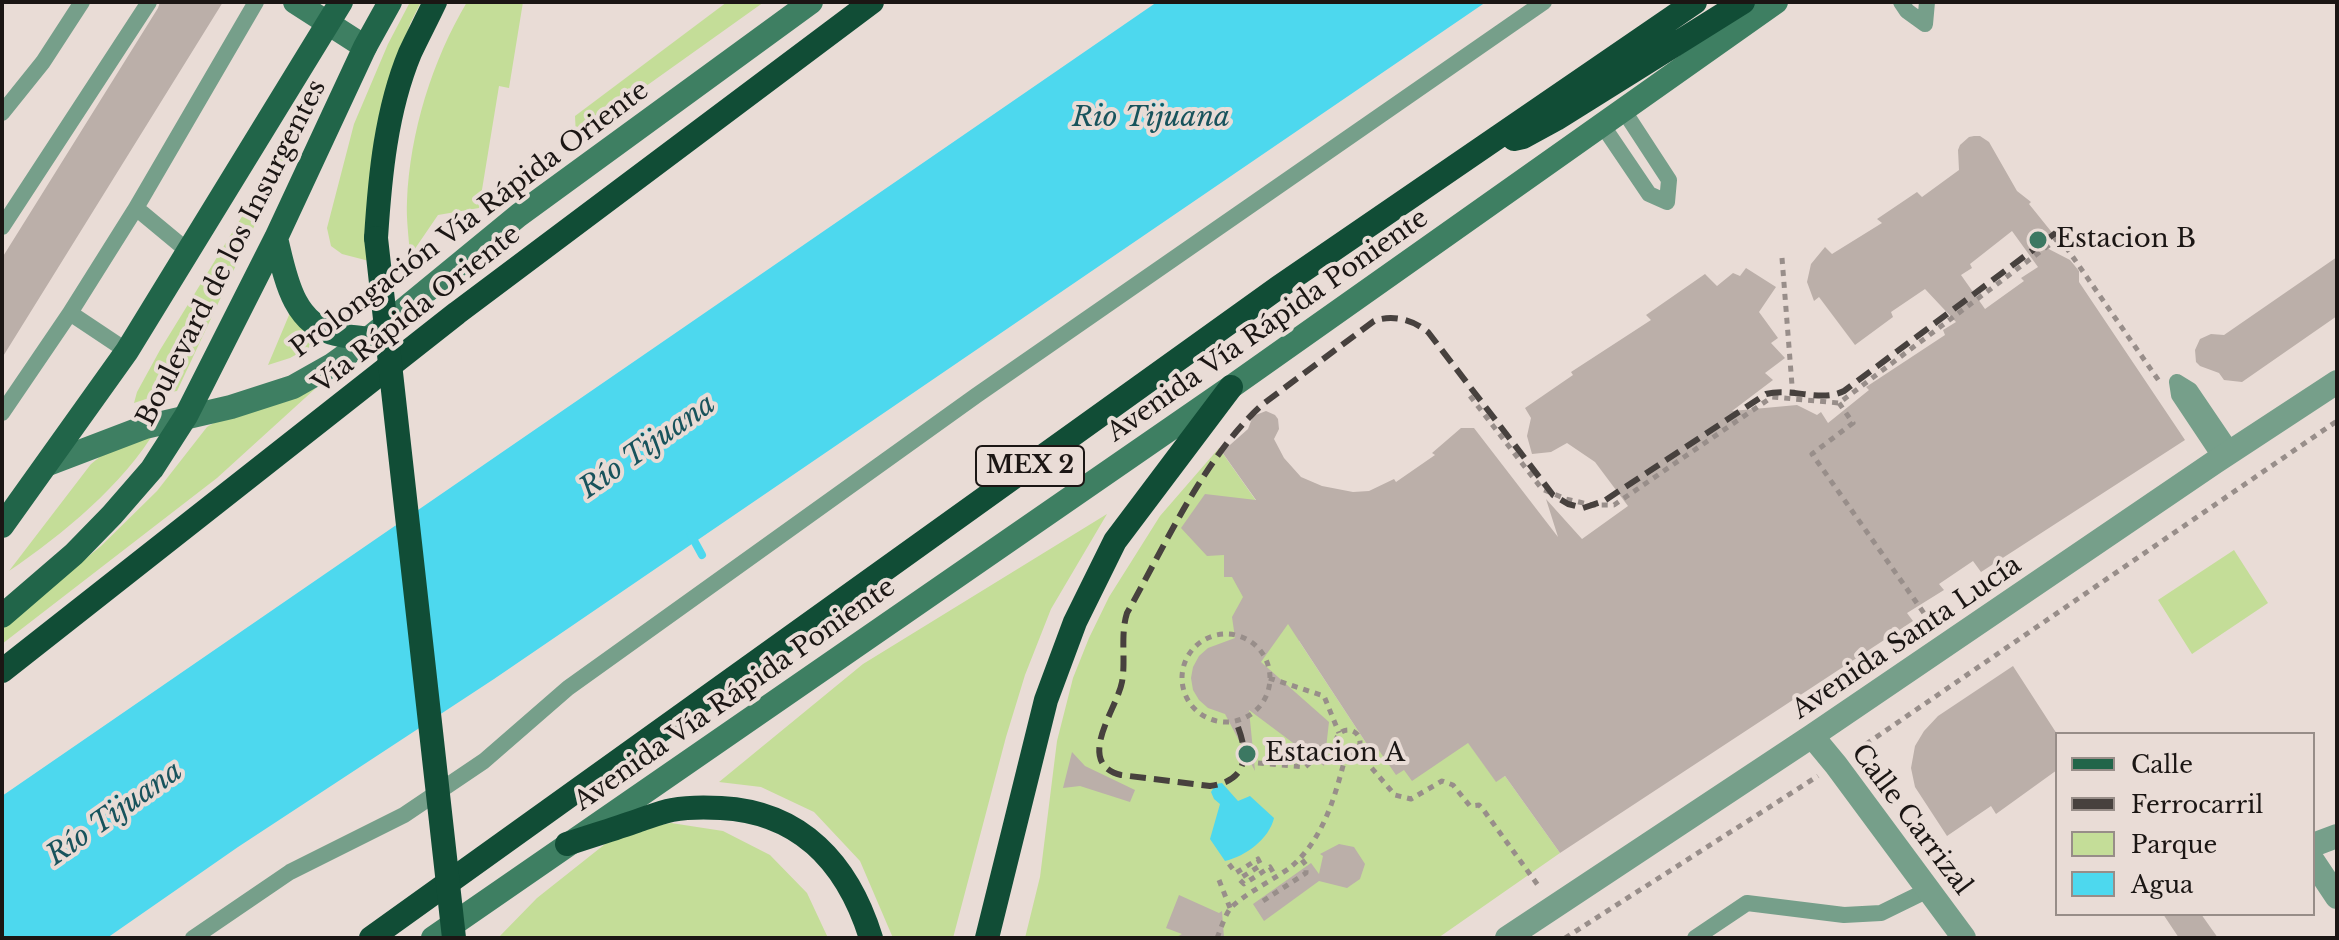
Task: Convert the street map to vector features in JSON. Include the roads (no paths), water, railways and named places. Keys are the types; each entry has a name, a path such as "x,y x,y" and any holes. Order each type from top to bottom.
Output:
{"highway":[{"path":"435,2 409,55 394,105 380,173 376,238 454,938"},
{"name":"Vía Rápida Oriente","path":"2,671 457,313 872,2"},
{"name":"Avenida Vía Rápida Poniente","path":"371,938 1266,297 1695,2"},
{"path":"1496,138 1523,137 1743,2"},
{"path":"987,938 1046,700 1075,622 1115,541 1231,387"},
{"path":"567,844 672,810 703,807 758,813 793,826 817,845 844,877 863,912 871,938"}],"main road":[{"path":"295,2 365,47"},
{"name":"Boulevard de los Insurgentes","path":"2,526 127,351 341,2"},
{"name":"Boulevard de los Insurgentes","path":"2,616 74,554 112,515 152,469 186,416 276,238 365,47 390,2"},
{"name":"Prolongación Vía Rápida Oriente","path":"48,464 145,427 231,407 293,387 332,365 519,215 811,2"},
{"name":"Avenida Vía Rápida Poniente","path":"433,938 1231,387 1776,2"},
{"path":"276,238 285,278 302,313 317,326 334,334 368,339"}],"street":[{"name":"Avenida Santa Lucía","path":"1507,938 2337,382"},
{"name":"Calle Carrizal","path":"1812,736 1964,938"},
{"path":"2315,844 2337,836"},
{"path":"2316,871 2337,897"}],"lane":[{"path":"2,113 43,62 82,2"},
{"path":"2,227 149,2"},
{"path":"2,413 136,208 256,2"},
{"path":"193,938 290,872 404,815 484,761 568,688 977,395 1544,2"},
{"path":"1901,2 1907,11 1925,24 1927,2"},
{"path":"1603,126 1649,194 1667,202 1669,180 1624,111"},
{"path":"136,208 189,252"},
{"path":"70,313 127,351"},
{"path":"1695,938 1747,903 1844,915 1881,913 1928,890"}],"water":[{"name":"Rio Tijuana","path":"1157,2 1486,2 494,679 238,847 107,938 2,938 2,796"},
{"path":"1222,783 1238,801 1250,796 1274,818 1256,846 1225,861 1210,839 1220,804 1211,792 1216,784"}],"waterway":[{"path":"691,535 702,555"}],"railway":[{"path":"1238,727 1244,757 1242,766 1232,779 1222,783 1210,786 1121,775 1107,769 1099,747 1122,682 1127,613 1204,475 1242,425 1263,404 1374,321 1402,319 1428,332 1553,495 1583,508 1604,501 1766,394 1786,392 1826,396 1844,391 2057,232"}],"place":[{"name":"Estacion B","path":"2038,240"},
{"name":"Estacion A","path":"1247,754"}],"water label":[{"name":"Río Tijuana","path":"648,447"},
{"name":"Río Tijuana","path":"115,814"}]}
